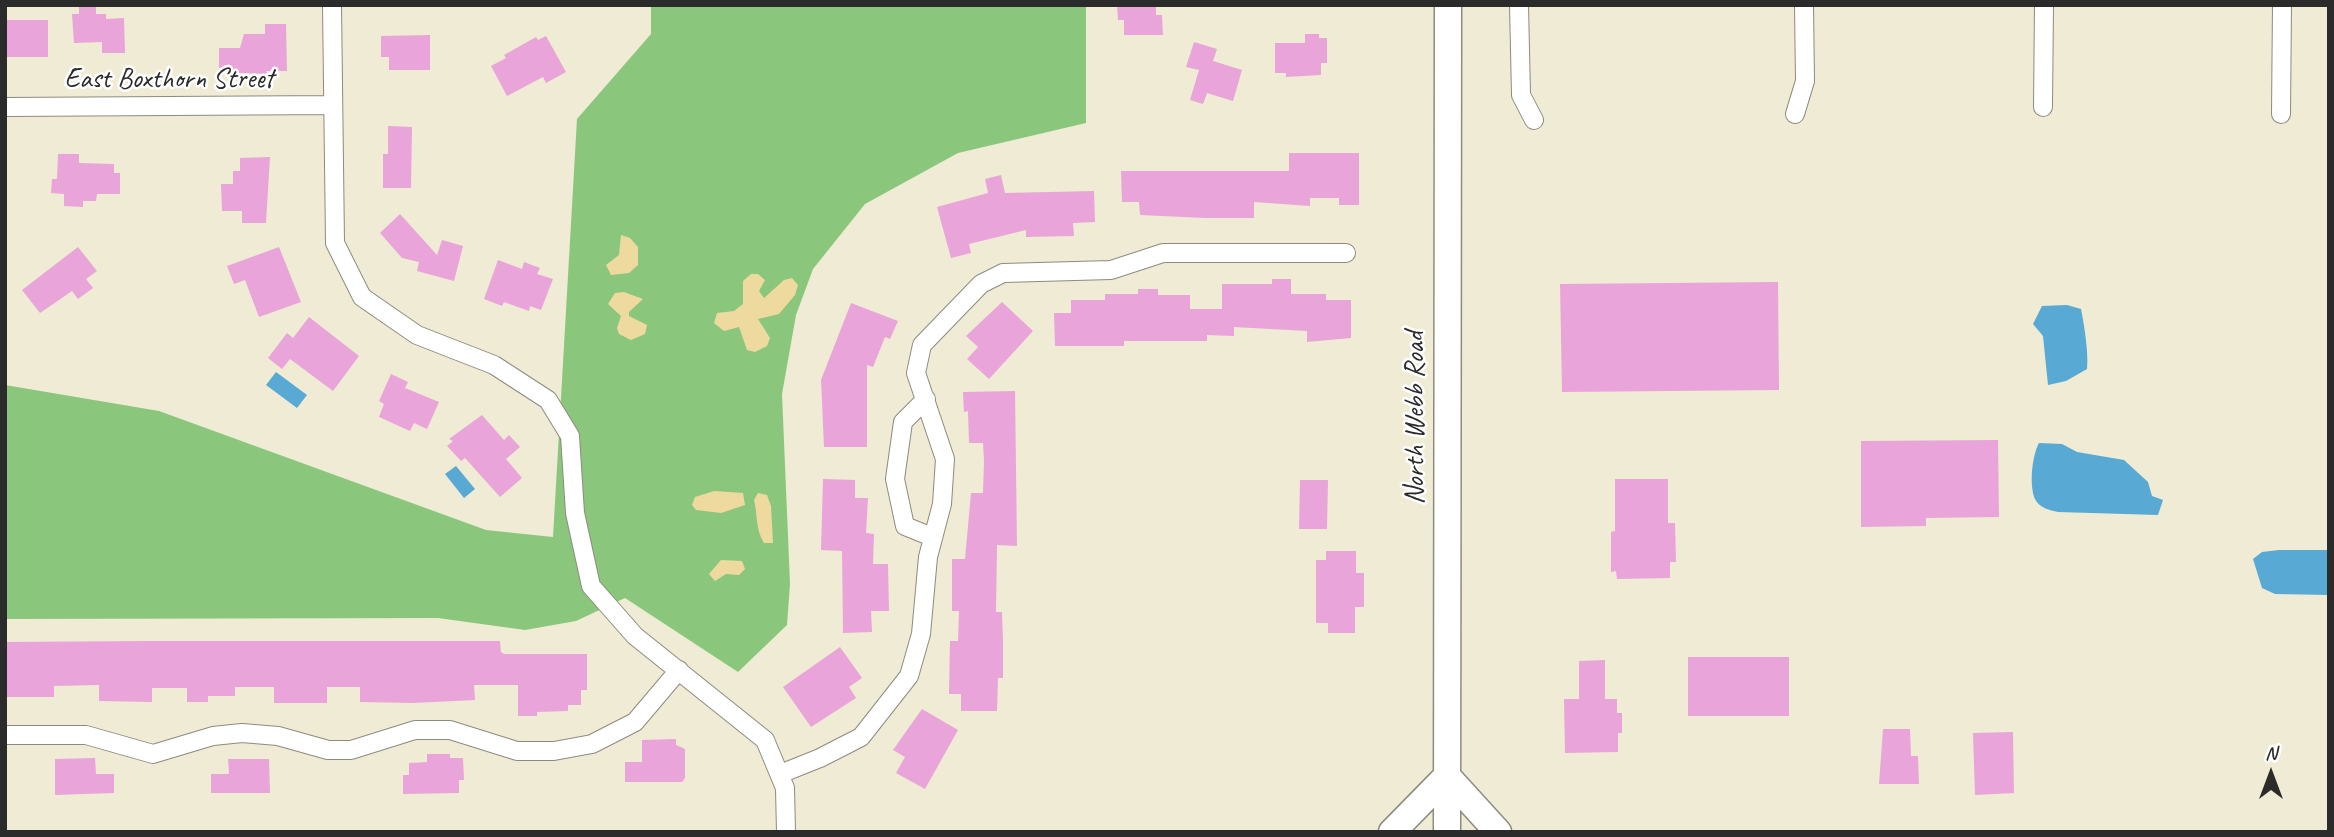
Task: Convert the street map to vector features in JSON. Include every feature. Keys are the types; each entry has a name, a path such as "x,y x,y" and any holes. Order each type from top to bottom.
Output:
{"main road":[{"name":"North Webb Road","path":"1447,832 1448,5"},
{"path":"1392,832 1447,776 1498,832"}],"street":[{"path":"332,5 335,243 362,297 417,335 494,365 548,400 570,436 575,513 591,586 635,636 765,740 785,788 786,832"},
{"path":"1519,5 1521,95 1534,120"},
{"path":"1796,114 1805,80 1804,5"},
{"path":"2043,107 2044,5"},
{"path":"2281,5 2281,114"},
{"name":"East Boxthorn Street","path":"5,107 333,105"},
{"path":"780,774 861,737 909,676 921,634 928,557 943,505 945,459 916,373 922,345 981,284 1003,273 1111,270 1163,253 1346,253"},
{"path":"926,399 903,422 895,479 905,526 932,537"},
{"path":"5,735 86,735 153,754 213,736 242,733 278,736 328,750 351,750 415,730 450,730 517,751 554,751 592,744 635,722 679,670"}],"green space":[{"path":"651,5 1086,5 1086,123 958,153 865,204 813,269 796,315 782,394 790,584 787,625 738,672 625,598 576,621 525,630 438,618 5,619 5,385 159,411 486,530 553,537 577,119 651,34"}],"sand":[{"path":"621,235 630,238 638,247 638,265 629,273 611,275 606,265 619,255"},
{"path":"751,274 758,274 765,280 759,291 764,298 784,280 792,278 798,285 795,295 779,314 758,319 770,338 767,346 755,352 747,350 739,327 724,331 714,323 717,313 734,311 743,304 743,281"},
{"path":"624,292 643,299 629,312 629,316 647,325 645,334 631,340 619,334 617,328 621,316 608,304 615,293"},
{"path":"714,491 743,493 745,505 721,513 696,510 692,505 695,497"},
{"path":"758,493 767,495 771,506 773,543 764,543 759,532 754,500"},
{"path":"721,560 742,561 745,569 739,575 726,574 715,581 709,574"}],"water":[{"path":"2067,305 2081,309 2087,347 2087,369 2066,381 2048,385 2043,336 2033,324 2042,306"},
{"path":"276,372 307,395 297,408 266,385"},
{"path":"2039,443 2062,444 2077,452 2124,460 2148,482 2152,496 2163,500 2158,515 2058,512 2042,507 2035,499 2032,486 2033,463"},
{"path":"456,466 475,489 464,498 445,474"},
{"path":"2329,550 2329,595 2275,594 2262,588 2253,559 2262,552"}],"building":[{"path":"1117,5 1156,5 1156,15 1162,15 1163,35 1124,35 1124,20 1118,20"},
{"path":"79,7 96,7 96,14 106,14 106,19 124,18 125,53 102,53 102,42 74,43 72,14 79,14"},
{"path":"5,20 48,20 48,57 5,57"},
{"path":"265,24 286,24 287,71 266,71 268,74 219,72 219,48 240,48 244,34 265,34"},
{"path":"1305,34 1319,34 1319,38 1327,38 1327,63 1321,63 1321,75 1286,77 1286,73 1275,73 1275,43 1305,43"},
{"path":"430,35 430,70 389,70 389,57 381,57 381,36"},
{"path":"546,36 566,72 546,83 543,77 507,96 491,66 506,58 504,55 536,37 538,40"},
{"path":"1194,42 1217,49 1213,61 1242,70 1233,101 1207,93 1203,104 1190,100 1199,70 1186,67"},
{"path":"388,126 412,127 411,188 383,188 383,154 388,154"},
{"path":"1289,153 1359,153 1359,205 1339,205 1339,198 1310,198 1310,206 1254,202 1254,218 1205,218 1140,215 1139,202 1122,202 1121,171 1289,171"},
{"path":"58,154 79,154 79,163 114,164 114,173 120,173 120,194 97,194 96,201 83,201 83,207 64,206 64,194 51,193 52,179 57,179"},
{"path":"270,157 266,223 242,223 242,211 222,211 221,184 233,184 233,171 240,171 240,158"},
{"path":"1001,175 1005,193 1094,191 1095,222 1073,223 1074,236 1026,237 1026,230 969,244 971,253 951,258 937,207 988,193 985,179"},
{"path":"400,214 437,255 442,240 463,246 454,281 417,271 419,262 402,258 380,233"},
{"path":"78,247 97,271 86,279 93,288 78,299 72,291 40,313 22,290"},
{"path":"279,247 301,302 259,317 245,280 234,284 227,266"},
{"path":"498,260 522,269 524,262 540,268 537,274 553,279 541,310 530,306 529,311 504,302 502,306 484,299"},
{"path":"1272,279 1291,279 1291,294 1326,294 1326,300 1351,300 1351,338 1307,342 1307,331 1234,327 1234,336 1207,335 1207,341 1124,341 1124,346 1055,346 1054,313 1071,313 1071,300 1105,300 1105,294 1138,294 1138,289 1158,289 1158,295 1190,295 1190,309 1222,309 1222,284 1272,284"},
{"path":"1778,282 1779,390 1562,392 1560,284"},
{"path":"1002,302 1033,331 989,379 967,359 978,347 966,336"},
{"path":"851,303 898,321 890,339 885,337 873,367 867,365 867,447 824,447 821,380"},
{"path":"309,317 359,356 333,391 290,359 282,369 268,358 287,333 293,338"},
{"path":"391,374 408,382 405,388 439,402 427,429 414,423 410,431 379,417 384,404 379,401"},
{"path":"1015,391 1017,546 997,545 996,612 1002,612 1003,678 998,678 997,711 961,711 961,694 949,694 950,641 958,641 959,611 952,611 952,559 965,559 971,493 983,493 984,461 983,443 969,443 968,411 964,412 963,392"},
{"path":"482,415 504,440 509,435 520,447 506,459 522,478 500,497 465,458 461,461 447,446 453,441 449,439"},
{"path":"1998,440 1999,517 1926,518 1926,526 1861,527 1861,441"},
{"path":"823,479 855,480 855,498 868,498 866,533 874,534 873,564 888,564 889,611 871,611 872,632 843,633 842,551 821,550"},
{"path":"1615,479 1668,479 1668,523 1675,523 1676,562 1670,562 1670,578 1617,579 1616,571 1611,572 1611,532 1615,531"},
{"path":"1300,480 1328,480 1327,529 1299,529"},
{"path":"1326,551 1356,551 1356,573 1364,573 1364,607 1355,607 1355,633 1328,633 1328,623 1316,623 1316,560 1326,560"},
{"path":"500,641 501,652 504,654 587,654 587,690 581,690 581,705 568,705 568,711 537,712 537,716 518,716 518,685 474,685 475,700 413,703 360,702 360,687 327,687 327,703 274,703 274,687 235,687 235,696 208,696 208,702 187,702 187,688 152,688 152,702 99,701 99,685 54,686 54,697 5,697 5,642"},
{"path":"840,647 862,678 849,687 856,698 811,727 783,687"},
{"path":"1688,657 1789,657 1789,716 1688,716"},
{"path":"1605,660 1605,699 1617,699 1617,713 1622,713 1618,752 1565,753 1564,699 1579,699 1579,661"},
{"path":"922,709 958,730 925,789 896,773 905,757 893,750"},
{"path":"1883,729 1910,729 1911,756 1918,756 1919,784 1879,784"},
{"path":"2013,732 2014,793 1975,795 1973,733"},
{"path":"676,739 676,745 685,749 685,778 682,782 625,782 625,762 642,762 642,740"},
{"path":"427,754 450,754 450,758 463,758 464,780 459,780 459,793 403,794 403,775 409,775 409,763 427,762"},
{"path":"95,758 96,774 114,774 114,793 55,795 55,759"},
{"path":"228,759 269,759 270,793 211,793 211,774 229,774"}]}
